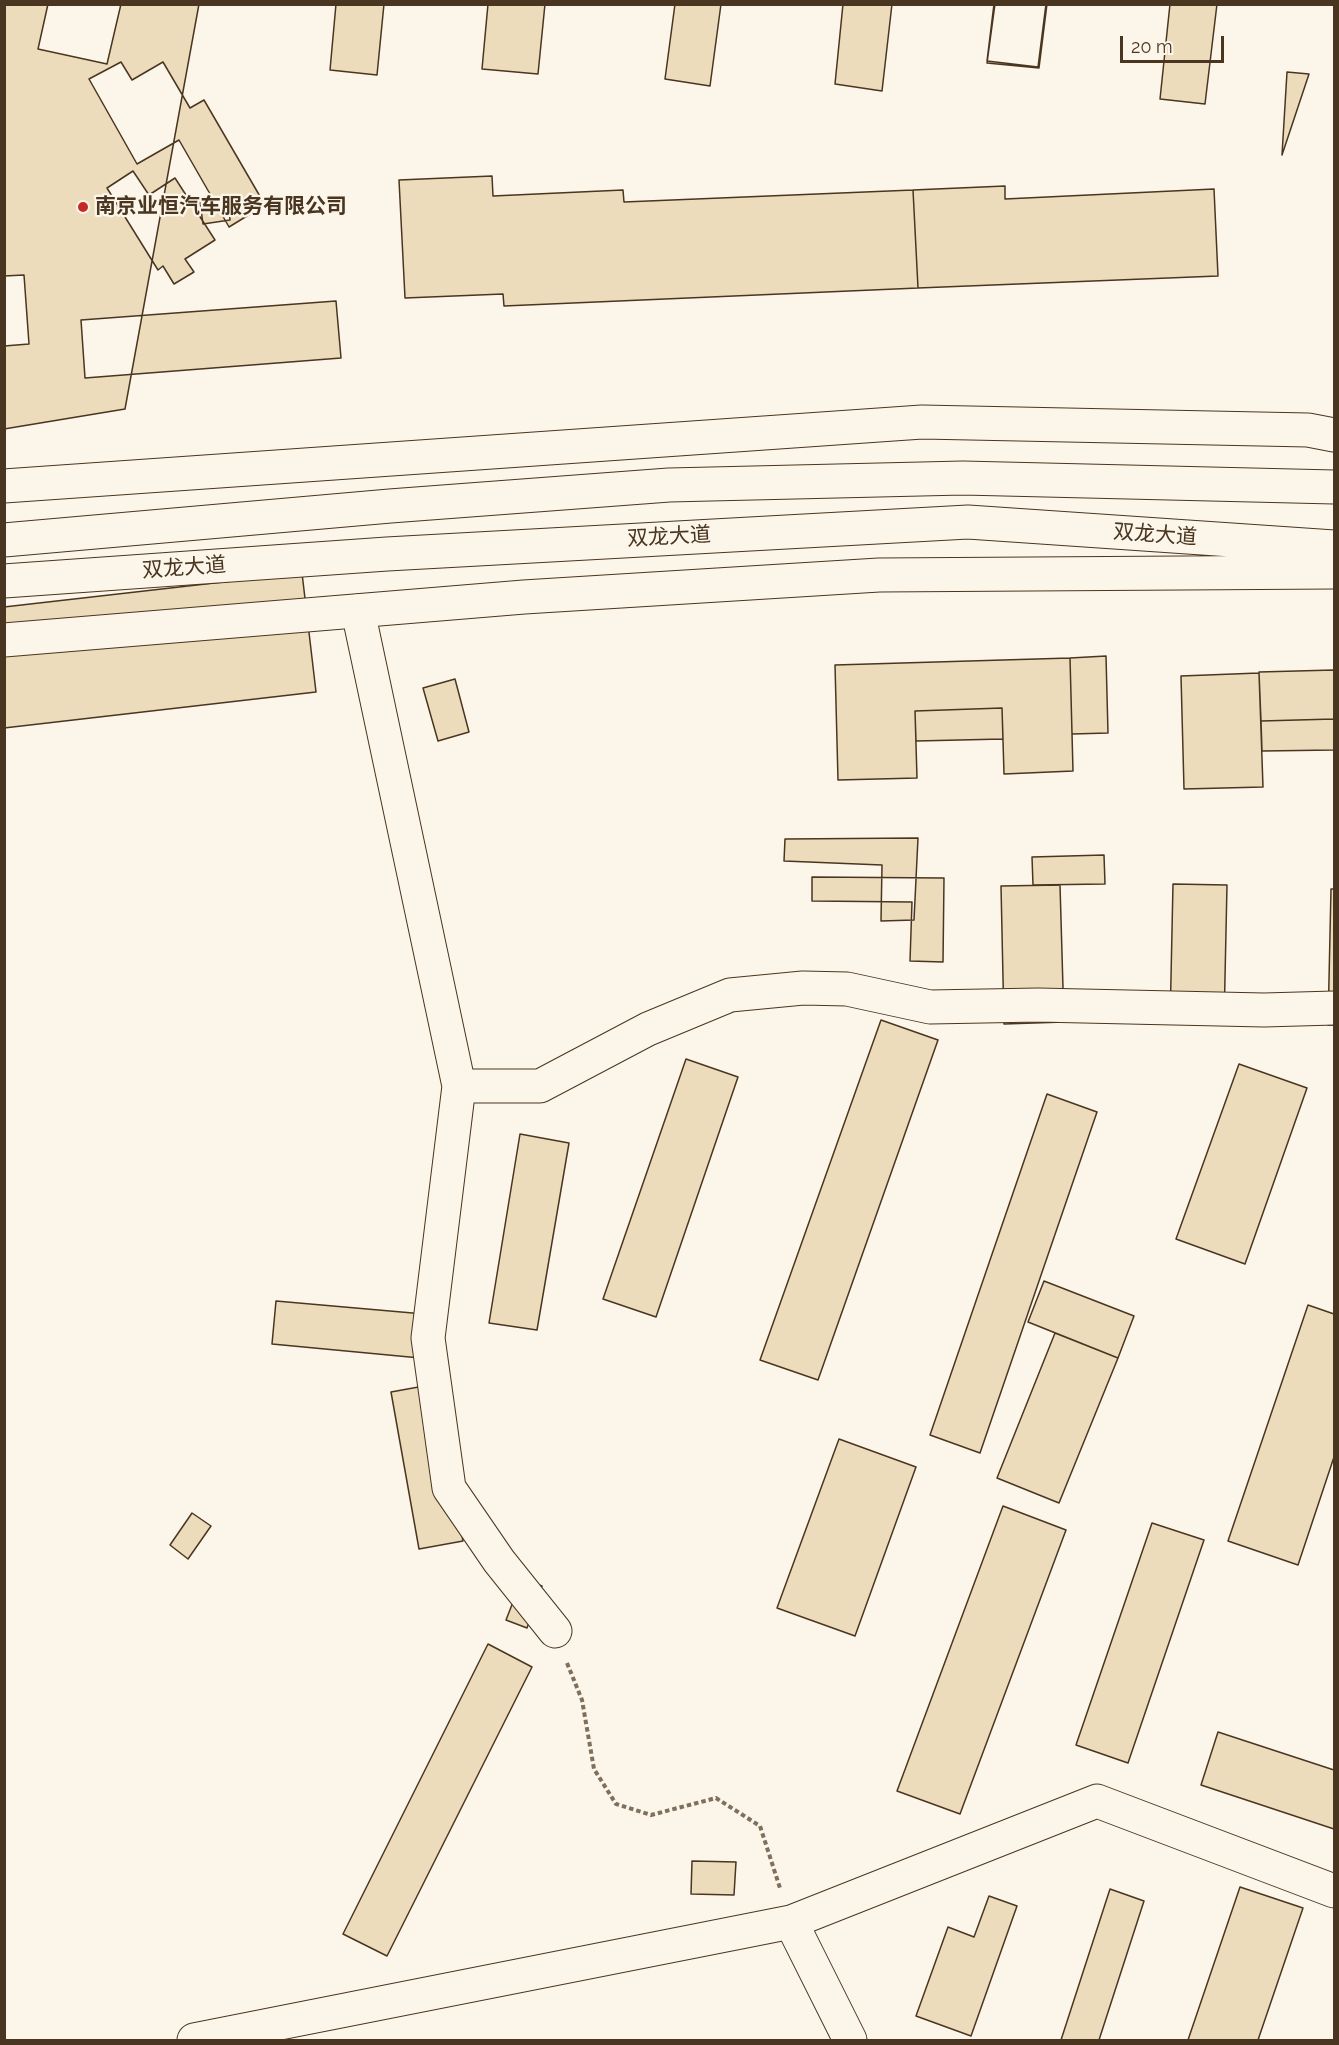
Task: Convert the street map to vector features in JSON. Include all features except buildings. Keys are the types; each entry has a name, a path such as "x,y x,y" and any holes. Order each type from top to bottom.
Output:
{"main road":[{"path":"4,486 922,422 1308,430 1335,435"},
{"name":"双龙大道","path":"4,540 390,506 669,485 963,478 1335,487"},
{"name":"双龙大道","path":"4,581 399,553 968,522 1335,547"},
{"path":"4,640 524,597 879,575 1335,572"},
{"path":"358,611 459,1086 428,1338 449,1488 499,1562 555,1631"},
{"path":"459,1086 540,1086 648,1029 730,994 803,988 847,989 930,1007 1038,1005 1264,1010 1335,1008"},
{"path":"194,2040 791,1922 1097,1801 1335,1892"},
{"path":"791,1922 850,2040"}],"path":[{"path":"555,1631 582,1700 594,1768 616,1804 651,1815 716,1798 760,1826 791,1922"}],"place":[{"name":"南京业恒汽车服务有限公司","path":"83,207"}]}
